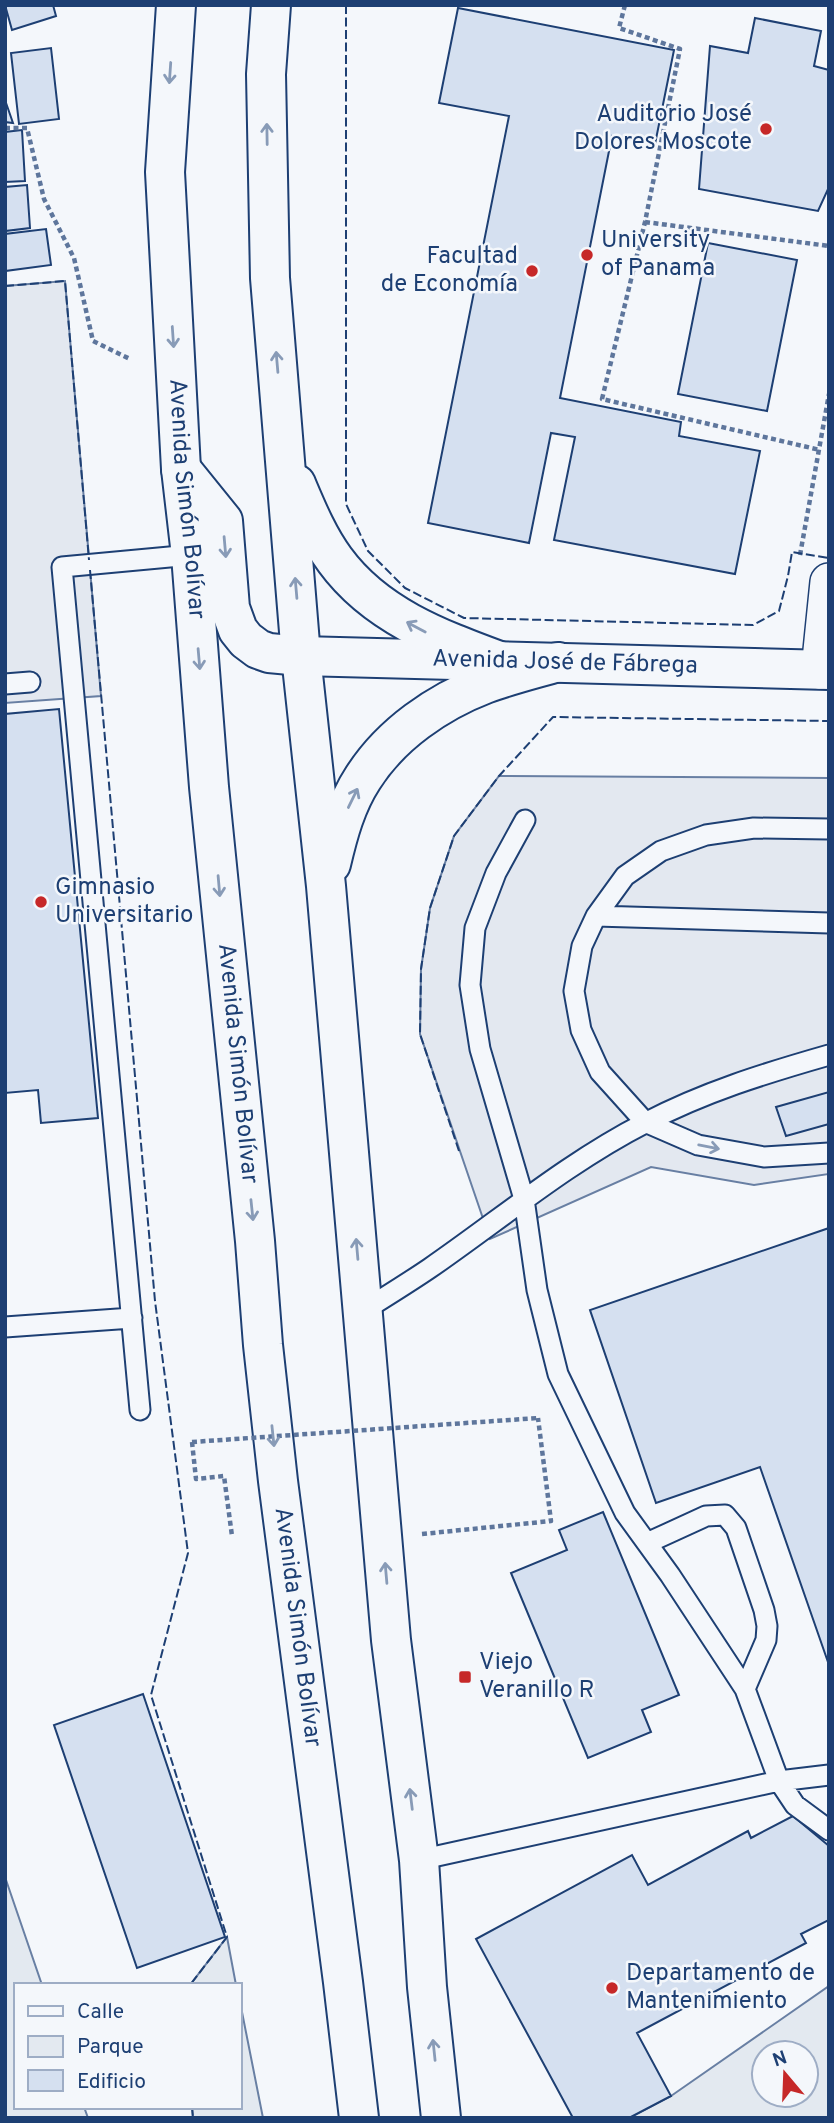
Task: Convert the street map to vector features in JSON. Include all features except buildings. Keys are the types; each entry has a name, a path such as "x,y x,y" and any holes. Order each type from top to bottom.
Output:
{"main road":[{"name":"Avenida Simón Bolívar","path":"176,5 164,172 181,469 263,1345 359,2118"},
{"path":"271,5 266,74 270,278 301,656 326,886 391,1640 419,1860 427,1987 441,2118"},
{"path":"285,456 323,541 335,560 373,600 415,627 444,641 502,662"},
{"name":"Avenida José de Fábrega","path":"181,469 223,521 230,608 238,631 258,649 268,653 824,670"},
{"path":"326,886 339,831 349,805 362,779 393,742 415,723 463,694 486,684 558,662"},
{"path":"341,2118 343,1982"}],"street":[{"path":"813,574 824,670"}],"lane":[{"path":"140,1410 62,567 191,555"},
{"path":"5,684 30,682"},
{"path":"525,820 496,873 475,928 470,985 480,1049 524,1199 537,1290 558,1374 625,1513 677,1585 745,1689 779,1781 795,1805 829,1830"},
{"path":"829,829 754,828 706,835 661,851 625,876 596,916 582,946 574,991 582,1030 600,1072 645,1122 698,1145 764,1157 829,1153"},
{"path":"596,916 829,923"},
{"path":"363,1311 430,1268 524,1199 608,1143 645,1122 699,1097 829,1055"},
{"path":"5,1327 132,1318"},
{"path":"647,1543 706,1516 725,1515 736,1528 765,1610 767,1626 766,1640 745,1689"},
{"path":"419,1860 779,1781 829,1775"}],"path":[{"path":"625,5 619,28 680,49 645,222 602,399 820,450"},
{"path":"5,128 27,128 44,199 74,257 93,341 130,359"},
{"path":"645,222 829,246"},
{"path":"813,574 820,450 829,394"},
{"path":"232,1536 224,1476 196,1479 192,1442 538,1418 551,1521 463,1529"}],"green space":[{"path":"5,1877 41,1983 14,1983 14,2109 85,2109 88,2118 5,2118"},
{"path":"227,1937 236,1983 192,1983"},
{"path":"829,1986 829,2118 629,2118 671,2096 750,2041 750,2109 820,2109 820,2039 753,2039"},
{"path":"242,2012 263,2118 193,2118 192,2109 242,2109"}],"shaded area":[{"path":"65,281 101,696 5,703 5,286"},
{"path":"499,776 829,778 829,1174 754,1185 651,1167 490,1239 420,1034 421,969 430,908 454,836"}],"fence":[{"path":"346,5 346,504 368,551 405,588 464,618 753,625 779,611 792,552 829,558"},
{"path":"5,286 65,281 89,560"},
{"path":"90,570 155,1301 188,1553 151,1695 227,1937 192,1983"},
{"path":"459,1151 420,1034 421,969 430,908 454,836 499,776 553,717 829,721"},
{"path":"192,2109 193,2118"}],"place":[{"name":"Auditorio José Dolores Moscote","path":"766,129"},
{"name":"University of Panama","path":"587,255"},
{"name":"Facultad de Economía","path":"532,271"},
{"name":"Gimnasio Universitario","path":"41,902"},
{"name":"Viejo Veranillo R","path":"465,1677"},
{"name":"Departamento de Mantenimiento","path":"612,1988"}]}
